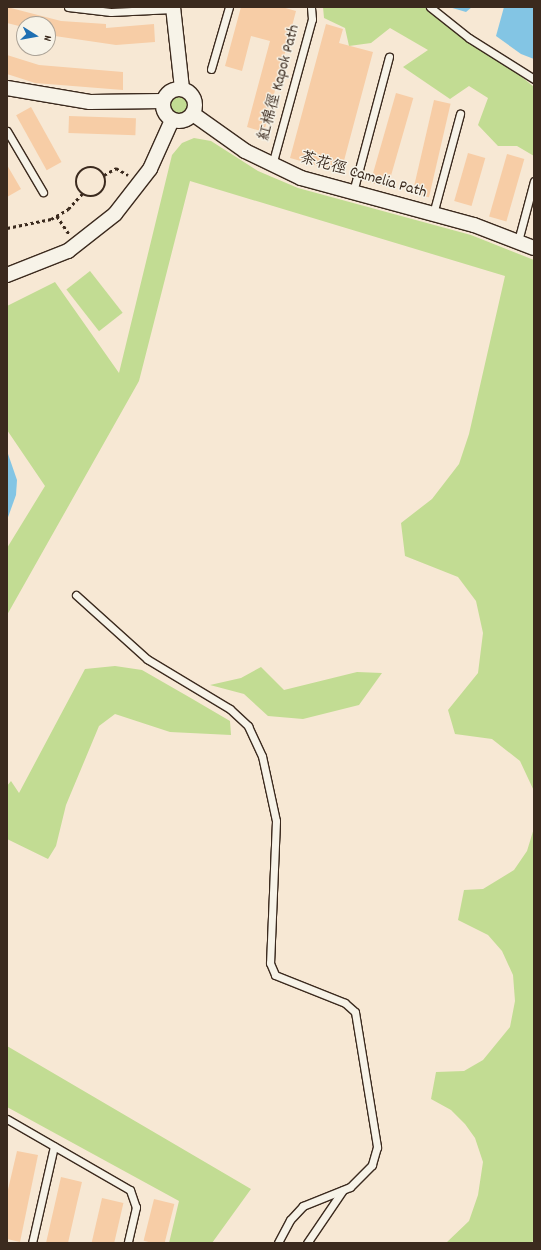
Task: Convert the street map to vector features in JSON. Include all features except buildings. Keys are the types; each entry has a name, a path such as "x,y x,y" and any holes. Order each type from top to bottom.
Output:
{"street":[{"path":"173,8 182,89"},
{"path":"7,88 90,102 163,100"},
{"path":"182,89 192,96 193,114 184,121 172,120 164,112 163,100 170,91 182,89"},
{"name":"茶花徑 Camelia Path","path":"193,114 227,140 272,166 301,178 433,214 518,241 534,248"},
{"path":"7,275 68,251 115,214 150,169 172,120"}],"lane":[{"path":"68,7 111,12 173,8"},
{"path":"211,69 229,7"},
{"name":"紅棉徑 Kapok Path","path":"272,166 312,19 311,7"},
{"path":"430,7 469,38 534,79"},
{"path":"353,192 389,57"},
{"path":"433,214 460,114"},
{"path":"7,131 43,192"},
{"path":"518,241 534,181"},
{"path":"76,595 147,659 230,709 248,726 262,756 278,842 270,963 275,975 345,1003 355,1012 377,1147 372,1166 343,1190 307,1243"},
{"path":"7,1119 130,1190 136,1207 128,1243"},
{"path":"32,1243 54,1146"},
{"path":"278,1243 290,1220 303,1206 343,1190"}],"path":[{"path":"104,175 116,168 134,179"},
{"path":"97,169 104,175 106,186 100,194 91,197 82,194 77,185 82,171 97,169"},
{"path":"7,228 57,216 82,194"},
{"path":"57,216 72,238"}],"green space":[{"path":"323,7 437,7 534,87 534,156 517,146 498,146 478,125 488,98 469,86 450,99 403,67 428,50 390,28 371,43 349,46 345,28 324,18"},
{"path":"179,97 185,100 188,106 185,112 179,115 173,112 170,106 173,100"},
{"path":"194,138 211,141 258,171 298,188 471,235 534,260 534,791 520,761 492,739 455,734 448,710 478,673 483,633 476,601 458,577 405,556 401,523 432,499 459,464 469,434 505,276 190,181 139,381 7,615 7,548 45,486 7,430 7,306 55,282 119,373 172,155 182,143"},
{"path":"90,271 123,313 99,331 66,289"},
{"path":"115,666 142,670 230,721 231,735 170,732 115,714 99,726 66,805 56,846 48,859 7,839 7,786 11,781 19,793 85,669"},
{"path":"261,667 284,690 357,672 382,673 359,705 303,719 268,716 244,694 210,685 241,678"},
{"path":"534,828 534,1238 532,1243 446,1243 469,1221 478,1195 483,1162 475,1138 465,1124 451,1110 431,1099 436,1072 464,1071 483,1060 510,1027 515,1001 513,975 502,951 488,935 458,920 464,890 483,889 514,870 527,851"},
{"path":"7,1046 251,1189 212,1243 169,1243 179,1201 7,1107"}],"water":[{"path":"449,7 472,7 466,12"},
{"path":"504,7 534,7 534,59 521,54 496,36"},
{"path":"7,451 17,480 16,495 7,520"}]}
